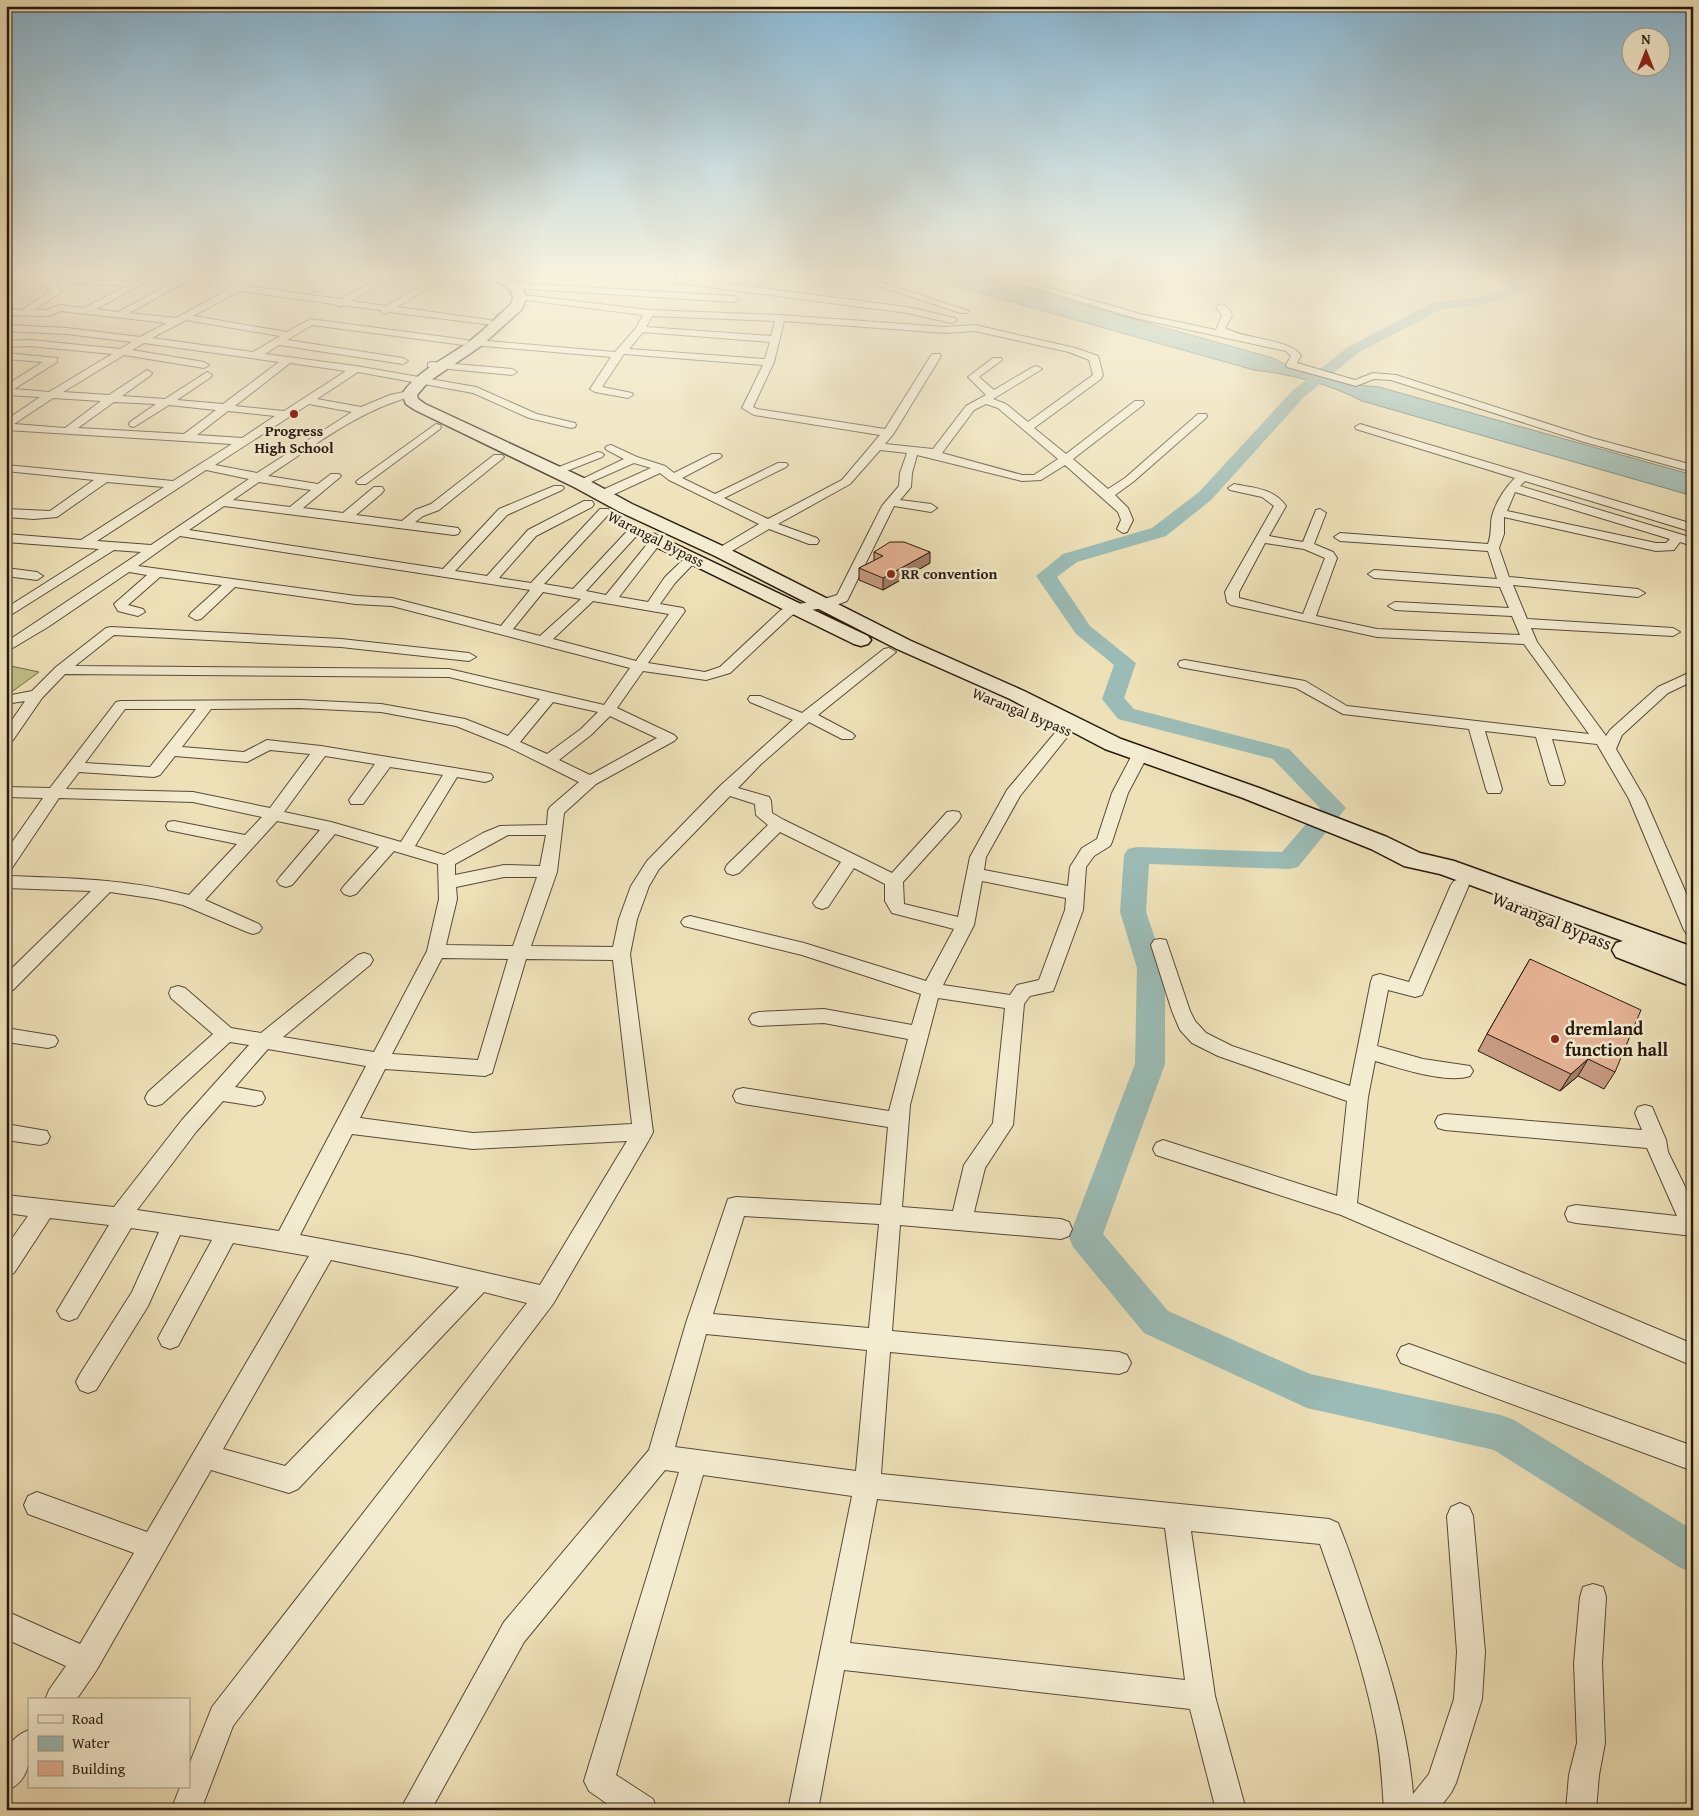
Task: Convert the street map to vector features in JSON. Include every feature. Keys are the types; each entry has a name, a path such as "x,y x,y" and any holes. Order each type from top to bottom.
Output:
{"main road":[{"path":"448,359 418,380 411,401 557,480 580,483 598,503 626,508 722,552 904,644 999,696 1140,755 1251,793 1379,843 1413,860 1445,868 1693,957"},
{"name":"Warangal Bypass","path":"418,380 402,410 498,457 557,480 598,503 636,530 692,558 787,613 999,696 1064,731 1112,744"},
{"name":"Warangal Bypass","path":"1413,860 1460,885 1693,977"}],"street":[{"path":"6,391 53,360 38,359"},
{"path":"6,426 51,395 112,359"},
{"path":"134,424 167,402 205,370 154,359"},
{"path":"188,437 289,359 476,390 533,416 571,425"},
{"path":"388,359 403,361"},
{"path":"616,359 595,389 628,395"},
{"path":"715,359 769,362"},
{"path":"770,359 747,408 754,412 888,433"},
{"path":"722,552 768,524 846,482 888,433 934,359"},
{"path":"1028,427 1096,379 1098,375 1094,359"},
{"path":"1293,359 1290,365 1356,383 1373,376 1392,376 1588,440 1693,469"},
{"path":"997,360 973,377 989,397 1028,427 1108,495 1124,512 1127,520 1123,529"},
{"path":"85,543 356,369"},
{"path":"930,453 936,452 941,448 970,408 1037,369"},
{"path":"6,648 257,478 363,410 418,380 512,372"},
{"path":"67,431 147,374"},
{"path":"6,391 167,402 286,414"},
{"path":"307,400 363,410"},
{"path":"878,446 930,453 1026,480 1037,478 1066,459 1139,403"},
{"path":"1108,495 1129,480 1202,416"},
{"path":"6,426 242,441"},
{"path":"362,482 436,427"},
{"path":"1360,427 1693,528"},
{"path":"611,448 633,459 661,468 673,478 768,524 813,541"},
{"path":"126,568 356,600 392,602 639,666 706,676 726,670 787,613 826,604 842,598 892,502 905,487 906,472 913,451"},
{"path":"445,574 503,512 598,455"},
{"path":"673,478 716,456"},
{"path":"404,525 419,513 435,506 498,457"},
{"path":"580,483 633,459"},
{"path":"715,498 782,465"},
{"path":"203,466 257,478 322,488"},
{"path":"6,468 175,485"},
{"path":"491,579 532,533 598,503 661,468"},
{"path":"294,510 335,476"},
{"path":"1523,476 1512,487 1498,517 1498,534 1493,548 1504,581 1528,640 1604,745 1637,799 1693,930"},
{"path":"6,512 34,516 54,514 105,478"},
{"path":"1512,487 1693,542"},
{"path":"1234,488 1268,495 1278,501 1280,506 1232,592 1232,599 1236,602 1377,633 1528,640"},
{"path":"345,518 378,490"},
{"path":"223,502 454,531"},
{"path":"892,502 931,508"},
{"path":"504,631 598,503"},
{"path":"1307,546 1320,512"},
{"path":"1501,513 1656,547 1670,547 1678,537"},
{"path":"577,593 636,530"},
{"path":"177,532 445,574 491,579 678,611 608,710 586,732 548,761"},
{"path":"1340,537 1493,548"},
{"path":"6,538 152,549"},
{"path":"1262,539 1307,546 1324,552 1330,558 1326,575 1308,619"},
{"path":"610,599 657,540"},
{"path":"6,614 112,546"},
{"path":"652,606 670,580 692,558"},
{"path":"6,572 37,576"},
{"path":"138,612 123,608 121,604 158,573"},
{"path":"1374,574 1504,581 1638,593"},
{"path":"196,616 232,583"},
{"path":"543,641 581,607 591,595"},
{"path":"1395,606 1673,632"},
{"path":"6,623 34,630"},
{"path":"6,740 37,695 61,670 111,631 341,644 469,657"},
{"path":"186,1810 222,1717 545,1298 643,1132 621,954 628,919 640,886 653,865 726,790 806,718 889,652"},
{"path":"1185,664 1300,684 1343,710 1543,734 1604,745"},
{"path":"61,670 449,673 608,710 669,738 590,781 556,811 548,872 519,953 485,1068 379,1061 226,1034 178,993"},
{"path":"1604,745 1663,690 1693,675"},
{"path":"6,700 37,695"},
{"path":"511,743 550,696"},
{"path":"755,699 847,736"},
{"path":"74,767 154,772 208,704"},
{"path":"6,864 54,794 121,705 300,704 381,708 460,722 511,743 590,781"},
{"path":"1476,726 1494,789"},
{"path":"803,1810 832,1656 868,1485 900,1104 931,990 965,925 978,857 1013,794 1064,731"},
{"path":"1543,734 1557,782"},
{"path":"171,751 247,757 267,746 321,751 485,777"},
{"path":"193,902 274,814 321,751"},
{"path":"961,1221 975,1165 1004,1124 1015,1003 1024,990 1046,986 1074,910 1078,867 1088,852 1104,842 1120,793 1140,755"},
{"path":"357,800 386,761"},
{"path":"350,890 398,846 453,771"},
{"path":"726,790 763,801 764,815 778,824 894,881"},
{"path":"6,792 193,796 331,827 446,861 489,837 506,830 555,830"},
{"path":"952,816 894,881 894,901 898,909 965,925"},
{"path":"733,869 778,824"},
{"path":"174,826 249,841"},
{"path":"286,881 331,827"},
{"path":"822,903 851,860"},
{"path":"286,1242 436,951 448,899 446,861"},
{"path":"447,883 504,871 548,872"},
{"path":"974,874 1076,894"},
{"path":"6,882 106,886 177,897 253,928"},
{"path":"1346,1208 1358,1097 1380,981 1415,990 1460,885"},
{"path":"6,985 106,886"},
{"path":"690,922 804,949 931,990 1015,1003"},
{"path":"1160,945 1181,1011 1187,1025 1199,1038 1225,1051 1358,1097"},
{"path":"436,951 621,954"},
{"path":"69,1311 122,1218 218,1092 264,1041 364,960"},
{"path":"759,1019 824,1016 919,1034"},
{"path":"155,1098 226,1034"},
{"path":"6,1036 48,1041"},
{"path":"1366,1051 1423,1066 1463,1072"},
{"path":"218,1092 255,1098"},
{"path":"743,1096 899,1121"},
{"path":"1576,1214 1693,1227 1658,1152 1656,1140 1645,1113"},
{"path":"1444,1122 1656,1140"},
{"path":"346,1125 474,1141 643,1132"},
{"path":"6,1132 40,1137"},
{"path":"1163,1149 1346,1208 1693,1355"},
{"path":"6,1204 122,1218 286,1242 480,1281 545,1298"},
{"path":"415,1810 514,1632 660,1457 698,1323 736,1206 891,1215 1061,1229"},
{"path":"6,1266 45,1208"},
{"path":"88,1382 140,1299 173,1226"},
{"path":"170,1338 226,1234"},
{"path":"60,1698 86,1660 325,1250"},
{"path":"205,1456 289,1480 480,1281"},
{"path":"698,1323 1119,1363"},
{"path":"1409,1355 1693,1460"},
{"path":"660,1457 868,1485 1330,1532 1388,1716 1399,1810"},
{"path":"642,1810 599,1781 695,1461"},
{"path":"37,1505 152,1548"},
{"path":"1176,1516 1201,1696 1231,1810"},
{"path":"1418,1810 1442,1783 1468,1699 1471,1652 1460,1516"},
{"path":"1581,1810 1584,1775 1591,1743 1588,1663 1593,1597"},
{"path":"6,1625 86,1660"},
{"path":"832,1656 1201,1696"},
{"path":"6,1776 28,1745"}],"shaded area":[{"path":"6,665 39,672 6,696"}],"water":[{"path":"1214,359 1274,359 1324,378 1379,387 1693,475 1693,496 1362,401 1310,381 1254,370"}],"building":[{"path":"890,542 904,542 930,552 883,578 859,568 883,556 874,552"},
{"name":"dremland function hall","path":"1530,959 1641,1010 1615,1072 1588,1059 1571,1074 1487,1034"}],"waterway":[{"path":"1342,359 1298,394 1205,496 1159,532 1070,558 1046,576 1083,630 1125,663 1113,699 1126,714 1281,754 1334,808 1289,861 1137,855 1133,912 1151,968 1150,1064 1085,1237 1156,1322 1307,1391 1501,1433 1693,1553"}],"place":[{"name":"Progress High School","path":"294,414"},
{"name":"RR convention","path":"891,574"},
{"name":"dremland function hall","path":"1555,1039"}]}
